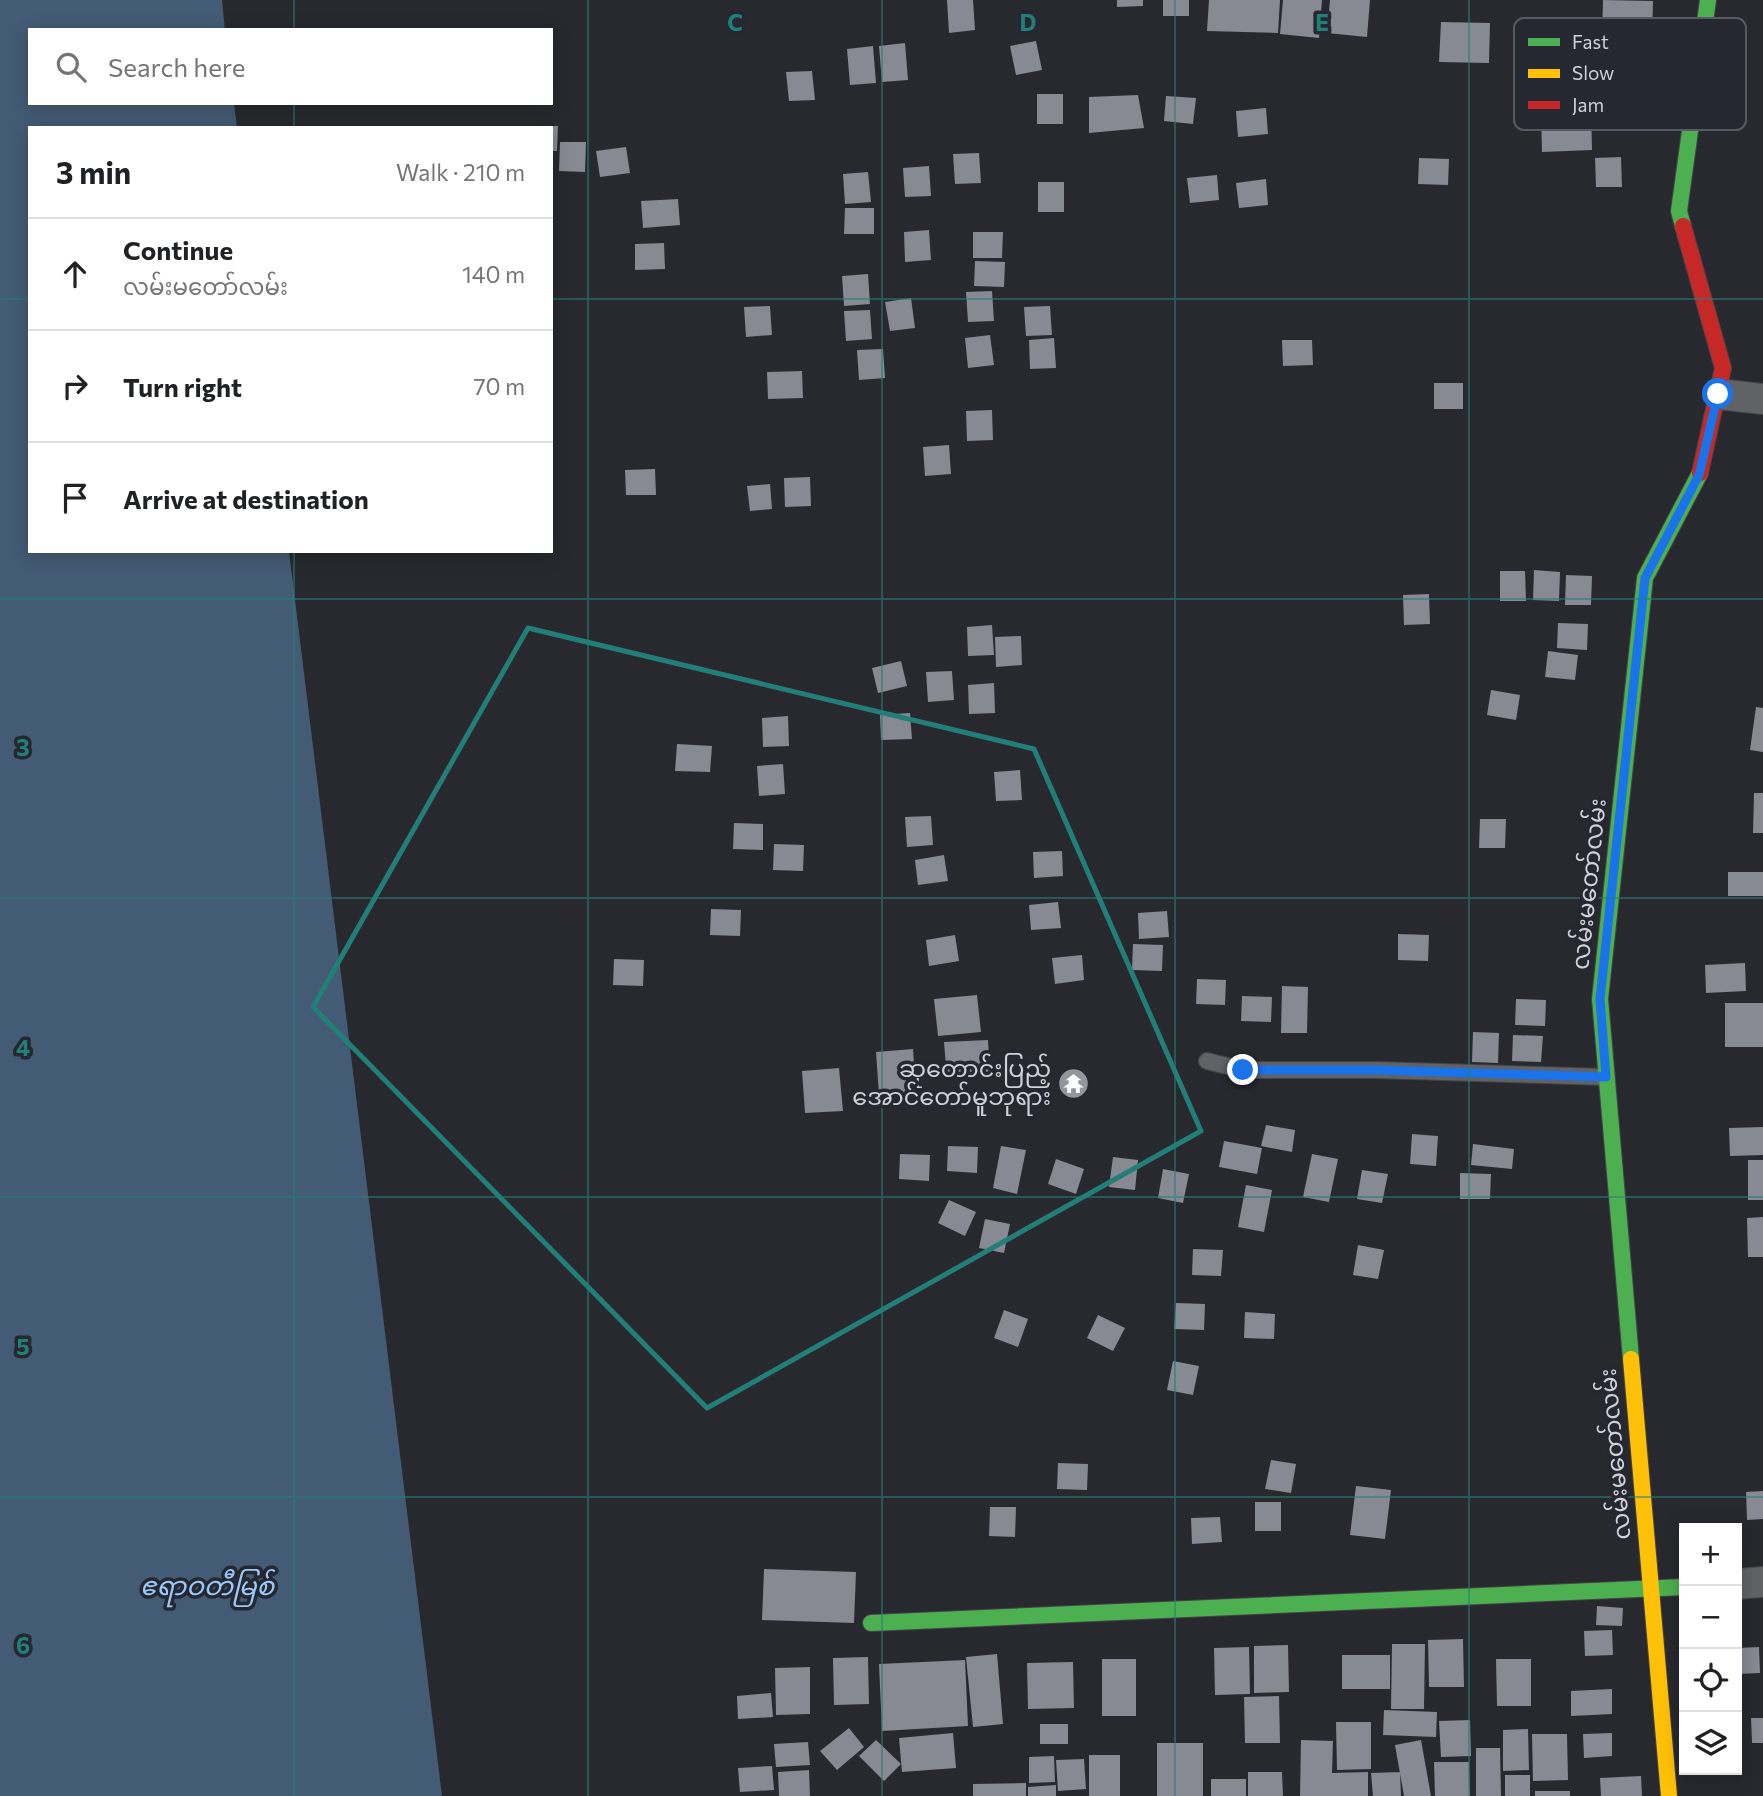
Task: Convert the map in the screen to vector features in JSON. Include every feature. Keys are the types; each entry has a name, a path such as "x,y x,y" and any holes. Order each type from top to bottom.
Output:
{"street":[{"name":"လမ်းမတော်လမ်း","path":"1706,18 1708,0"},
{"name":"လမ်းမတော်လမ်း","path":"1669,1796 1600,999 1645,578 1699,475 1723,368 1679,211 1690,130"},
{"path":"1718,394 1763,399"},
{"path":"1742,1584 1763,1582"},
{"path":"871,1623 1679,1587"}],"lane":[{"path":"1207,1060 1243,1070 1375,1070 1606,1077"}],"highlighted area":[{"path":"528,628 1034,749 1201,1131 707,1408 313,1007"}],"water":[{"name":"ဧရာဝတီမြစ်","path":"0,0 222,0 225,28 28,28 28,105 234,105 237,126 28,126 28,553 289,553 442,1796 0,1796"}],"building":[{"path":"947,0 973,0 975,30 949,33"},
{"path":"1117,0 1143,0 1143,6 1117,7"},
{"path":"1163,0 1189,0 1189,16 1163,16"},
{"path":"1209,0 1280,0 1278,33 1207,31"},
{"path":"1283,0 1322,0 1319,38 1280,34"},
{"path":"1330,0 1370,0 1367,37 1327,33"},
{"path":"1603,0 1653,1 1653,18 1603,18"},
{"path":"1441,22 1490,23 1489,63 1439,62"},
{"path":"1036,41 1042,70 1016,75 1010,46"},
{"path":"905,43 908,80 882,82 879,46"},
{"path":"873,46 876,83 850,85 847,49"},
{"path":"812,71 815,100 789,101 786,72"},
{"path":"1037,94 1063,94 1063,124 1037,124"},
{"path":"1138,95 1144,128 1089,133 1089,97"},
{"path":"1166,96 1196,98 1193,124 1164,121"},
{"path":"1266,108 1268,134 1238,137 1236,111"},
{"path":"553,126 558,126 557,151 553,151"},
{"path":"1541,130 1591,130 1592,150 1542,152"},
{"path":"560,142 586,142 585,172 559,171"},
{"path":"626,147 630,173 600,177 596,151"},
{"path":"979,153 981,183 955,184 953,154"},
{"path":"1621,157 1622,187 1596,187 1595,158"},
{"path":"1419,158 1449,159 1448,185 1418,184"},
{"path":"929,166 931,196 905,197 903,168"},
{"path":"868,172 871,202 845,204 843,174"},
{"path":"1217,175 1219,200 1190,203 1187,178"},
{"path":"1266,179 1268,205 1239,208 1236,183"},
{"path":"1038,182 1064,182 1064,212 1038,212"},
{"path":"678,199 680,225 643,228 641,201"},
{"path":"845,208 874,208 874,234 844,234"},
{"path":"929,230 931,260 905,262 904,232"},
{"path":"973,232 1003,232 1002,258 973,258"},
{"path":"664,243 665,269 635,270 635,244"},
{"path":"975,261 1005,262 1004,287 974,286"},
{"path":"868,274 870,304 844,306 842,276"},
{"path":"992,291 994,321 968,322 966,292"},
{"path":"911,298 915,328 890,331 885,302"},
{"path":"770,306 772,335 746,337 744,307"},
{"path":"1050,306 1052,335 1026,336 1024,307"},
{"path":"870,310 872,339 846,341 844,311"},
{"path":"990,335 994,365 968,368 965,338"},
{"path":"1054,338 1056,368 1030,369 1029,340"},
{"path":"1282,340 1312,340 1313,365 1283,366"},
{"path":"883,349 885,378 859,380 857,350"},
{"path":"802,371 803,398 768,399 767,372"},
{"path":"1434,383 1463,383 1463,409 1434,409"},
{"path":"992,410 993,440 967,441 966,411"},
{"path":"949,445 951,474 925,476 923,447"},
{"path":"655,469 656,495 626,495 625,470"},
{"path":"810,477 811,506 785,507 784,478"},
{"path":"770,484 772,509 750,511 747,486"},
{"path":"1534,570 1560,572 1559,601 1533,600"},
{"path":"1500,571 1525,571 1526,601 1500,601"},
{"path":"1566,575 1592,576 1591,605 1565,605"},
{"path":"1429,594 1430,624 1404,625 1403,595"},
{"path":"1558,623 1588,624 1587,650 1557,648"},
{"path":"992,625 994,655 968,656 967,627"},
{"path":"1021,636 1022,665 996,667 995,637"},
{"path":"1548,651 1578,655 1575,680 1545,677"},
{"path":"901,661 907,686 878,693 872,668"},
{"path":"952,671 954,700 928,702 926,672"},
{"path":"994,683 995,713 969,714 968,685"},
{"path":"1491,690 1520,695 1516,720 1487,715"},
{"path":"1756,707 1763,708 1763,752 1750,750"},
{"path":"910,713 912,739 881,740 880,715"},
{"path":"788,716 789,746 763,747 762,718"},
{"path":"677,744 712,746 710,772 675,771"},
{"path":"783,764 785,794 759,796 757,766"},
{"path":"1020,770 1022,800 996,801 994,772"},
{"path":"1754,793 1763,793 1763,833 1753,833"},
{"path":"931,816 933,845 907,847 905,817"},
{"path":"1480,819 1506,819 1505,848 1479,848"},
{"path":"734,823 763,824 763,850 733,849"},
{"path":"774,844 804,845 803,871 773,870"},
{"path":"1062,851 1063,876 1034,878 1033,852"},
{"path":"944,855 948,881 918,885 915,860"},
{"path":"1728,872 1763,872 1763,896 1728,896"},
{"path":"1058,902 1061,928 1031,930 1029,905"},
{"path":"711,909 741,910 740,936 710,935"},
{"path":"1167,911 1169,937 1139,939 1138,913"},
{"path":"1398,934 1429,935 1428,961 1398,960"},
{"path":"955,935 959,961 929,966 926,940"},
{"path":"1133,944 1163,945 1162,971 1132,970"},
{"path":"1082,955 1084,980 1055,984 1052,958"},
{"path":"614,959 644,960 643,986 613,985"},
{"path":"1745,963 1746,991 1706,993 1705,965"},
{"path":"1197,979 1226,980 1225,1005 1196,1004"},
{"path":"1282,986 1308,987 1307,1033 1281,1033"},
{"path":"977,995 981,1032 938,1036 934,999"},
{"path":"1242,996 1272,997 1271,1022 1241,1021"},
{"path":"1516,999 1546,1000 1545,1026 1515,1025"},
{"path":"1725,1003 1763,1003 1763,1047 1725,1047"},
{"path":"1473,1032 1499,1033 1498,1063 1472,1062"},
{"path":"1513,1035 1543,1036 1541,1062 1512,1061"},
{"path":"988,1040 990,1076 947,1079 944,1042"},
{"path":"913,1049 916,1092 879,1095 876,1052"},
{"path":"839,1068 843,1111 805,1113 802,1071"},
{"path":"1266,1125 1295,1130 1292,1152 1261,1146"},
{"path":"1763,1127 1763,1155 1730,1156 1729,1128"},
{"path":"1412,1134 1438,1136 1436,1166 1410,1164"},
{"path":"1224,1141 1262,1148 1257,1174 1219,1167"},
{"path":"1473,1144 1514,1149 1512,1169 1471,1165"},
{"path":"948,1146 978,1147 977,1173 947,1171"},
{"path":"1001,1146 1026,1150 1017,1194 993,1188"},
{"path":"900,1154 930,1155 929,1181 899,1179"},
{"path":"1312,1154 1338,1159 1329,1202 1303,1197"},
{"path":"1113,1157 1138,1160 1135,1190 1109,1187"},
{"path":"1056,1159 1084,1169 1076,1194 1048,1184"},
{"path":"1748,1160 1763,1160 1763,1200 1748,1200"},
{"path":"1163,1169 1189,1174 1183,1203 1158,1198"},
{"path":"1362,1170 1388,1174 1382,1203 1357,1199"},
{"path":"1460,1173 1491,1174 1490,1199 1460,1199"},
{"path":"1246,1185 1272,1190 1264,1232 1238,1227"},
{"path":"949,1200 976,1212 965,1236 938,1223"},
{"path":"1763,1217 1763,1257 1748,1257 1747,1218"},
{"path":"985,1219 1010,1224 1004,1253 979,1248"},
{"path":"1358,1245 1384,1250 1378,1279 1353,1275"},
{"path":"1193,1249 1223,1250 1221,1276 1192,1275"},
{"path":"1176,1303 1205,1304 1204,1330 1174,1329"},
{"path":"1004,1310 1028,1319 1018,1347 994,1338"},
{"path":"1245,1312 1275,1314 1274,1339 1244,1338"},
{"path":"1098,1315 1125,1328 1113,1351 1087,1338"},
{"path":"1173,1361 1199,1366 1193,1395 1167,1390"},
{"path":"1271,1460 1296,1464 1291,1493 1265,1489"},
{"path":"1058,1463 1088,1464 1087,1490 1057,1489"},
{"path":"1356,1486 1391,1490 1385,1539 1350,1535"},
{"path":"1763,1491 1763,1519 1747,1520 1746,1492"},
{"path":"1255,1502 1281,1502 1281,1531 1255,1531"},
{"path":"990,1507 1016,1507 1015,1537 989,1536"},
{"path":"1220,1517 1222,1542 1192,1544 1191,1518"},
{"path":"764,1569 856,1572 854,1623 762,1620"},
{"path":"1597,1606 1623,1608 1622,1626 1596,1625"},
{"path":"1612,1630 1613,1655 1585,1656 1584,1631"},
{"path":"1463,1639 1464,1687 1429,1687 1428,1640"},
{"path":"1392,1644 1425,1644 1424,1709 1391,1709"},
{"path":"1288,1645 1289,1692 1254,1693 1254,1646"},
{"path":"1249,1647 1250,1694 1215,1695 1214,1648"},
{"path":"1759,1647 1760,1673 1742,1674 1742,1648"},
{"path":"997,1654 1003,1724 973,1727 966,1657"},
{"path":"1342,1655 1390,1655 1390,1689 1342,1689"},
{"path":"868,1657 869,1704 834,1705 833,1658"},
{"path":"1102,1659 1136,1659 1136,1716 1102,1716"},
{"path":"1496,1659 1531,1659 1531,1706 1497,1706"},
{"path":"965,1660 968,1726 882,1731 879,1664"},
{"path":"1073,1662 1074,1708 1028,1709 1027,1663"},
{"path":"810,1667 810,1714 776,1715 775,1668"},
{"path":"1612,1689 1612,1714 1571,1716 1571,1691"},
{"path":"771,1693 773,1717 738,1719 737,1696"},
{"path":"1279,1696 1280,1743 1245,1743 1244,1697"},
{"path":"1384,1710 1437,1712 1436,1737 1383,1735"},
{"path":"1751,1718 1763,1718 1763,1743 1752,1743"},
{"path":"1470,1720 1471,1756 1441,1757 1439,1721"},
{"path":"1336,1722 1371,1722 1371,1769 1337,1770"},
{"path":"1040,1724 1068,1724 1068,1744 1040,1744"},
{"path":"849,1728 864,1747 837,1770 820,1751"},
{"path":"1528,1729 1529,1770 1503,1771 1503,1730"},
{"path":"953,1733 956,1768 902,1772 899,1738"},
{"path":"1612,1733 1612,1756 1584,1758 1583,1734"},
{"path":"1532,1734 1567,1734 1568,1780 1533,1781"},
{"path":"876,1740 901,1764 884,1781 859,1756"},
{"path":"1301,1740 1333,1741 1332,1773 1368,1772 1368,1796 1300,1796"},
{"path":"1421,1740 1431,1796 1404,1796 1395,1745"},
{"path":"808,1742 810,1765 776,1767 774,1744"},
{"path":"1157,1743 1203,1743 1203,1796 1157,1796"},
{"path":"1476,1748 1500,1748 1501,1796 1476,1796"},
{"path":"1089,1755 1120,1755 1120,1796 1089,1796"},
{"path":"1054,1756 1055,1782 1029,1783 1029,1757"},
{"path":"1084,1759 1086,1789 1058,1791 1056,1760"},
{"path":"1434,1762 1469,1762 1470,1796 1435,1796"},
{"path":"772,1766 774,1790 740,1792 738,1768"},
{"path":"809,1770 810,1796 779,1796 778,1772"},
{"path":"1248,1772 1282,1772 1283,1796 1248,1796"},
{"path":"1400,1772 1401,1796 1373,1796 1371,1773"},
{"path":"1505,1775 1530,1775 1530,1796 1505,1796"},
{"path":"1641,1776 1642,1796 1601,1796 1600,1778"},
{"path":"1211,1779 1246,1779 1246,1796 1211,1796"},
{"path":"1026,1783 1026,1796 973,1796 973,1784"},
{"path":"1056,1785 1056,1796 1028,1796 1028,1787"},
{"path":"1535,1791 1570,1791 1570,1796 1535,1796"}],"traffic: fast":[{"path":"1706,18 1708,0"},
{"path":"1683,226 1679,211 1690,130"},
{"path":"1631,1359 1600,999 1645,578 1700,473"},
{"path":"871,1623 1679,1587"}],"traffic: slow":[{"path":"1631,1359 1669,1796"}],"traffic: jam":[{"path":"1683,226 1723,368 1700,473"}],"place":[{"name":"ဆုတောင်းပြည့် အောင်တော်မူဘုရား","path":"1074,1083"}],"route":[{"path":"1243,1070 1375,1070 1606,1077 1600,999 1645,578 1699,475 1718,394"}]}
